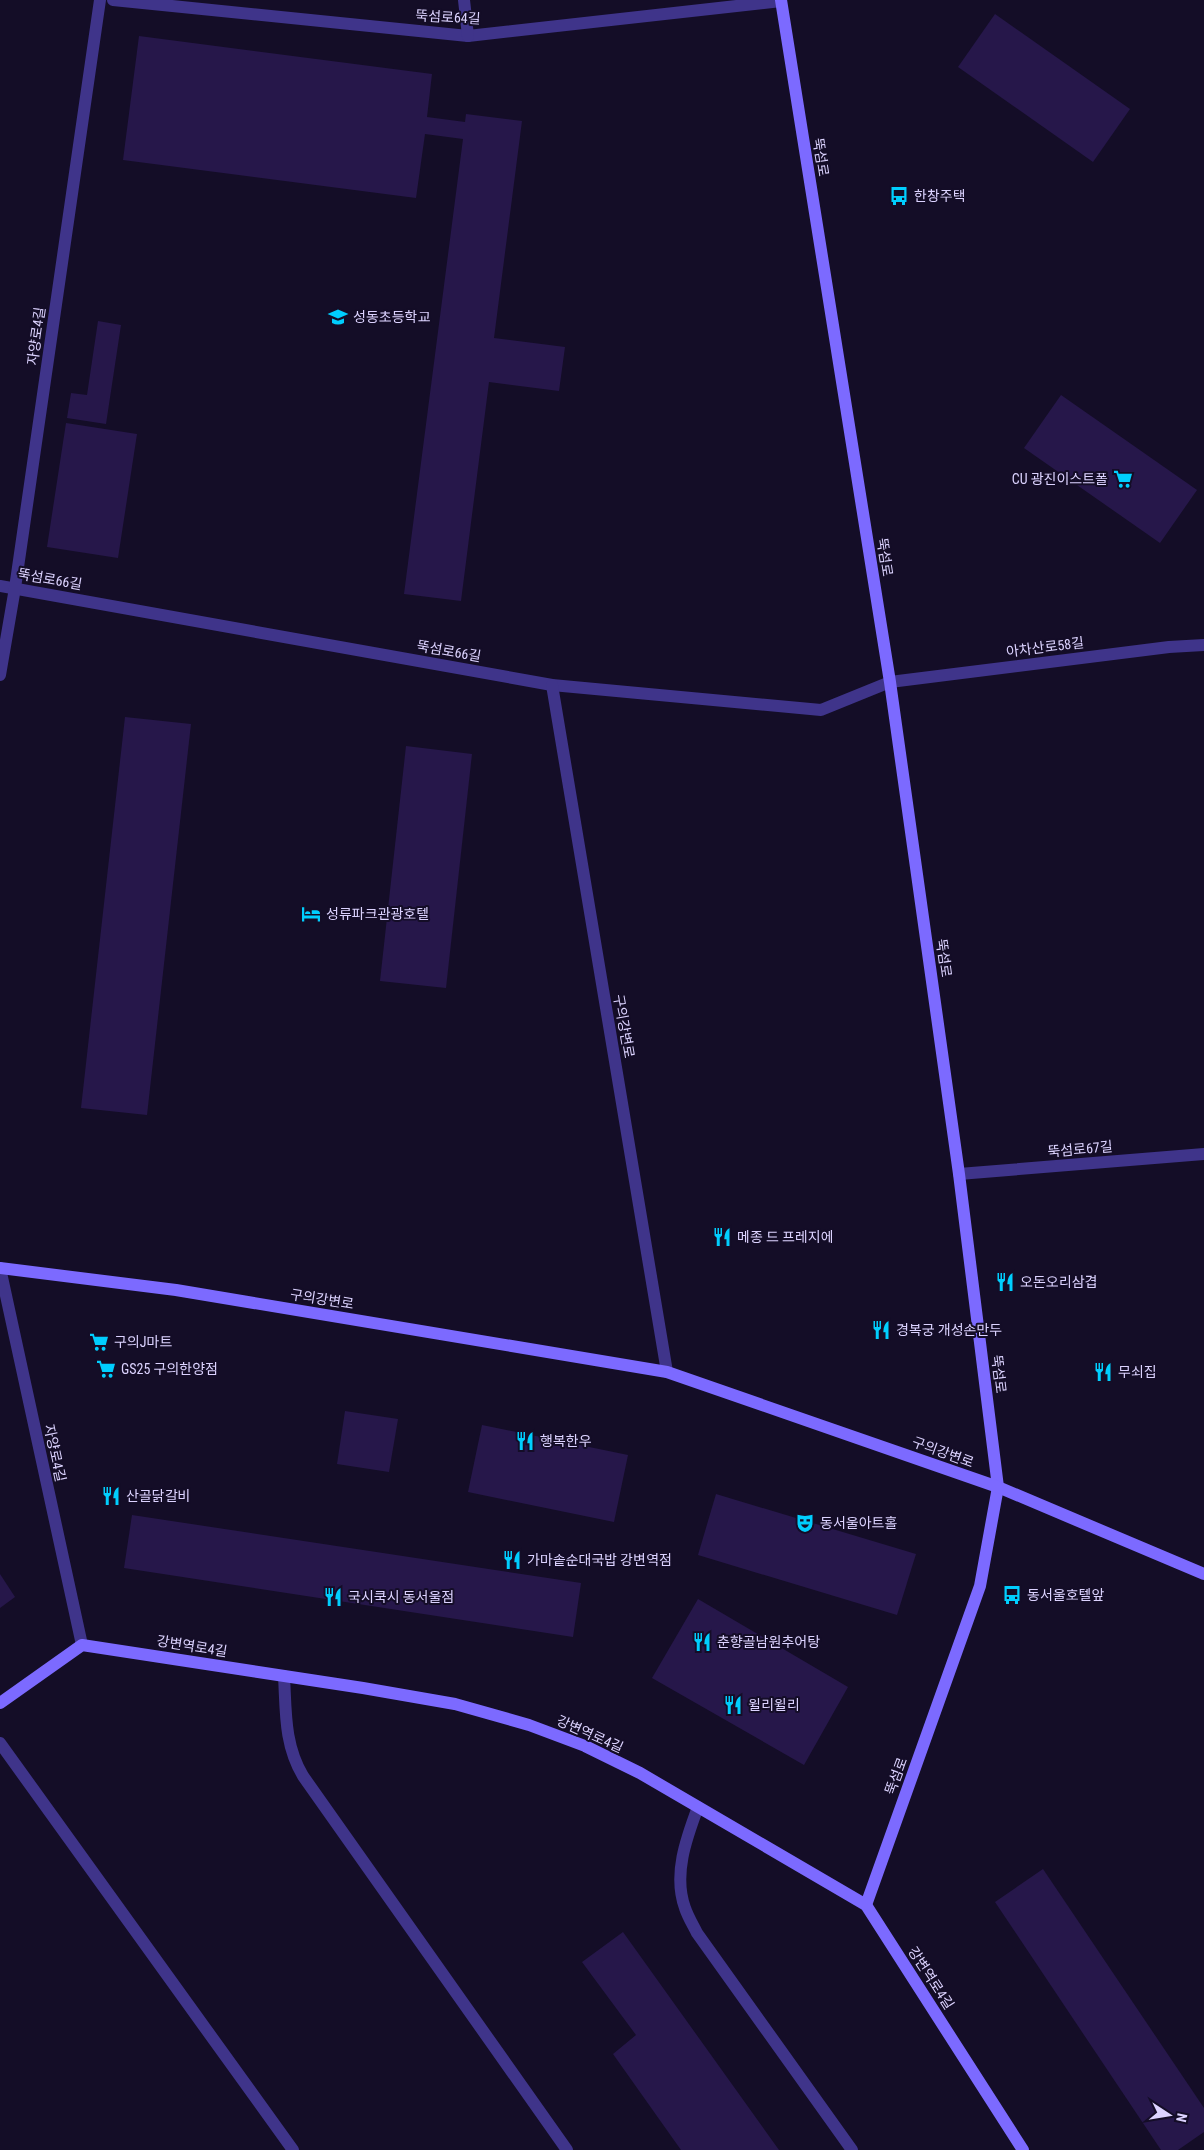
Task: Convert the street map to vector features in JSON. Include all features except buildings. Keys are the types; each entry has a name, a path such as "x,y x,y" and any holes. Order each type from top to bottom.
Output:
{"street":[{"name":"자양로4길","path":"0,675 15,588 100,0"},
{"name":"뚝섬로64길","path":"113,0 468,36 781,0"},
{"path":"464,0 468,36"},
{"name":"뚝섬로","path":"781,0 890,682 958,1174 998,1487 980,1586 866,1905"},
{"name":"뚝섬로66길","path":"0,586 552,685 821,710 890,682"},
{"name":"아차산로58길","path":"890,682 1170,647 1204,645"},
{"name":"구의강변로","path":"552,685 667,1372"},
{"name":"뚝섬로67길","path":"958,1174 1204,1154"},
{"name":"자양로4길","path":"0,1268 82,1645"},
{"name":"구의강변로","path":"0,1268 176,1290 667,1372 998,1487 1204,1574"},
{"path":"0,1703 82,1645"},
{"name":"강변역로4길","path":"82,1645 455,1704 530,1725 585,1746 640,1773 866,1905 1023,2150"},
{"path":"284,1676 287,1734 294,1761 568,2150"},
{"path":"0,1743 293,2150"},
{"path":"698,1807 686,1840 681,1868 681,1890 685,1908 697,1932 852,2150"}],"place":[{"name":"한창주택","path":"899,196"},
{"name":"성동초등학교","path":"338,317"},
{"name":"CU 광진이스트폴","path":"1123,479"},
{"name":"성류파크관광호텔","path":"311,914"},
{"name":"메종 드 프레지에","path":"722,1237"},
{"name":"오돈오리삼겹","path":"1005,1282"},
{"name":"경복궁 개성손만두","path":"881,1330"},
{"name":"구의J마트","path":"99,1342"},
{"name":"GS25 구의한양점","path":"106,1369"},
{"name":"무쇠집","path":"1103,1372"},
{"name":"행복한우","path":"525,1441"},
{"name":"산골닭갈비","path":"111,1496"},
{"name":"동서울아트홀","path":"805,1523"},
{"name":"가마솥순대국밥 강변역점","path":"512,1560"},
{"name":"동서울호텔앞","path":"1012,1595"},
{"name":"국시쿡시 동서울점","path":"333,1597"},
{"name":"춘향골남원추어탕","path":"702,1642"},
{"name":"윌리윌리","path":"733,1705"}]}
